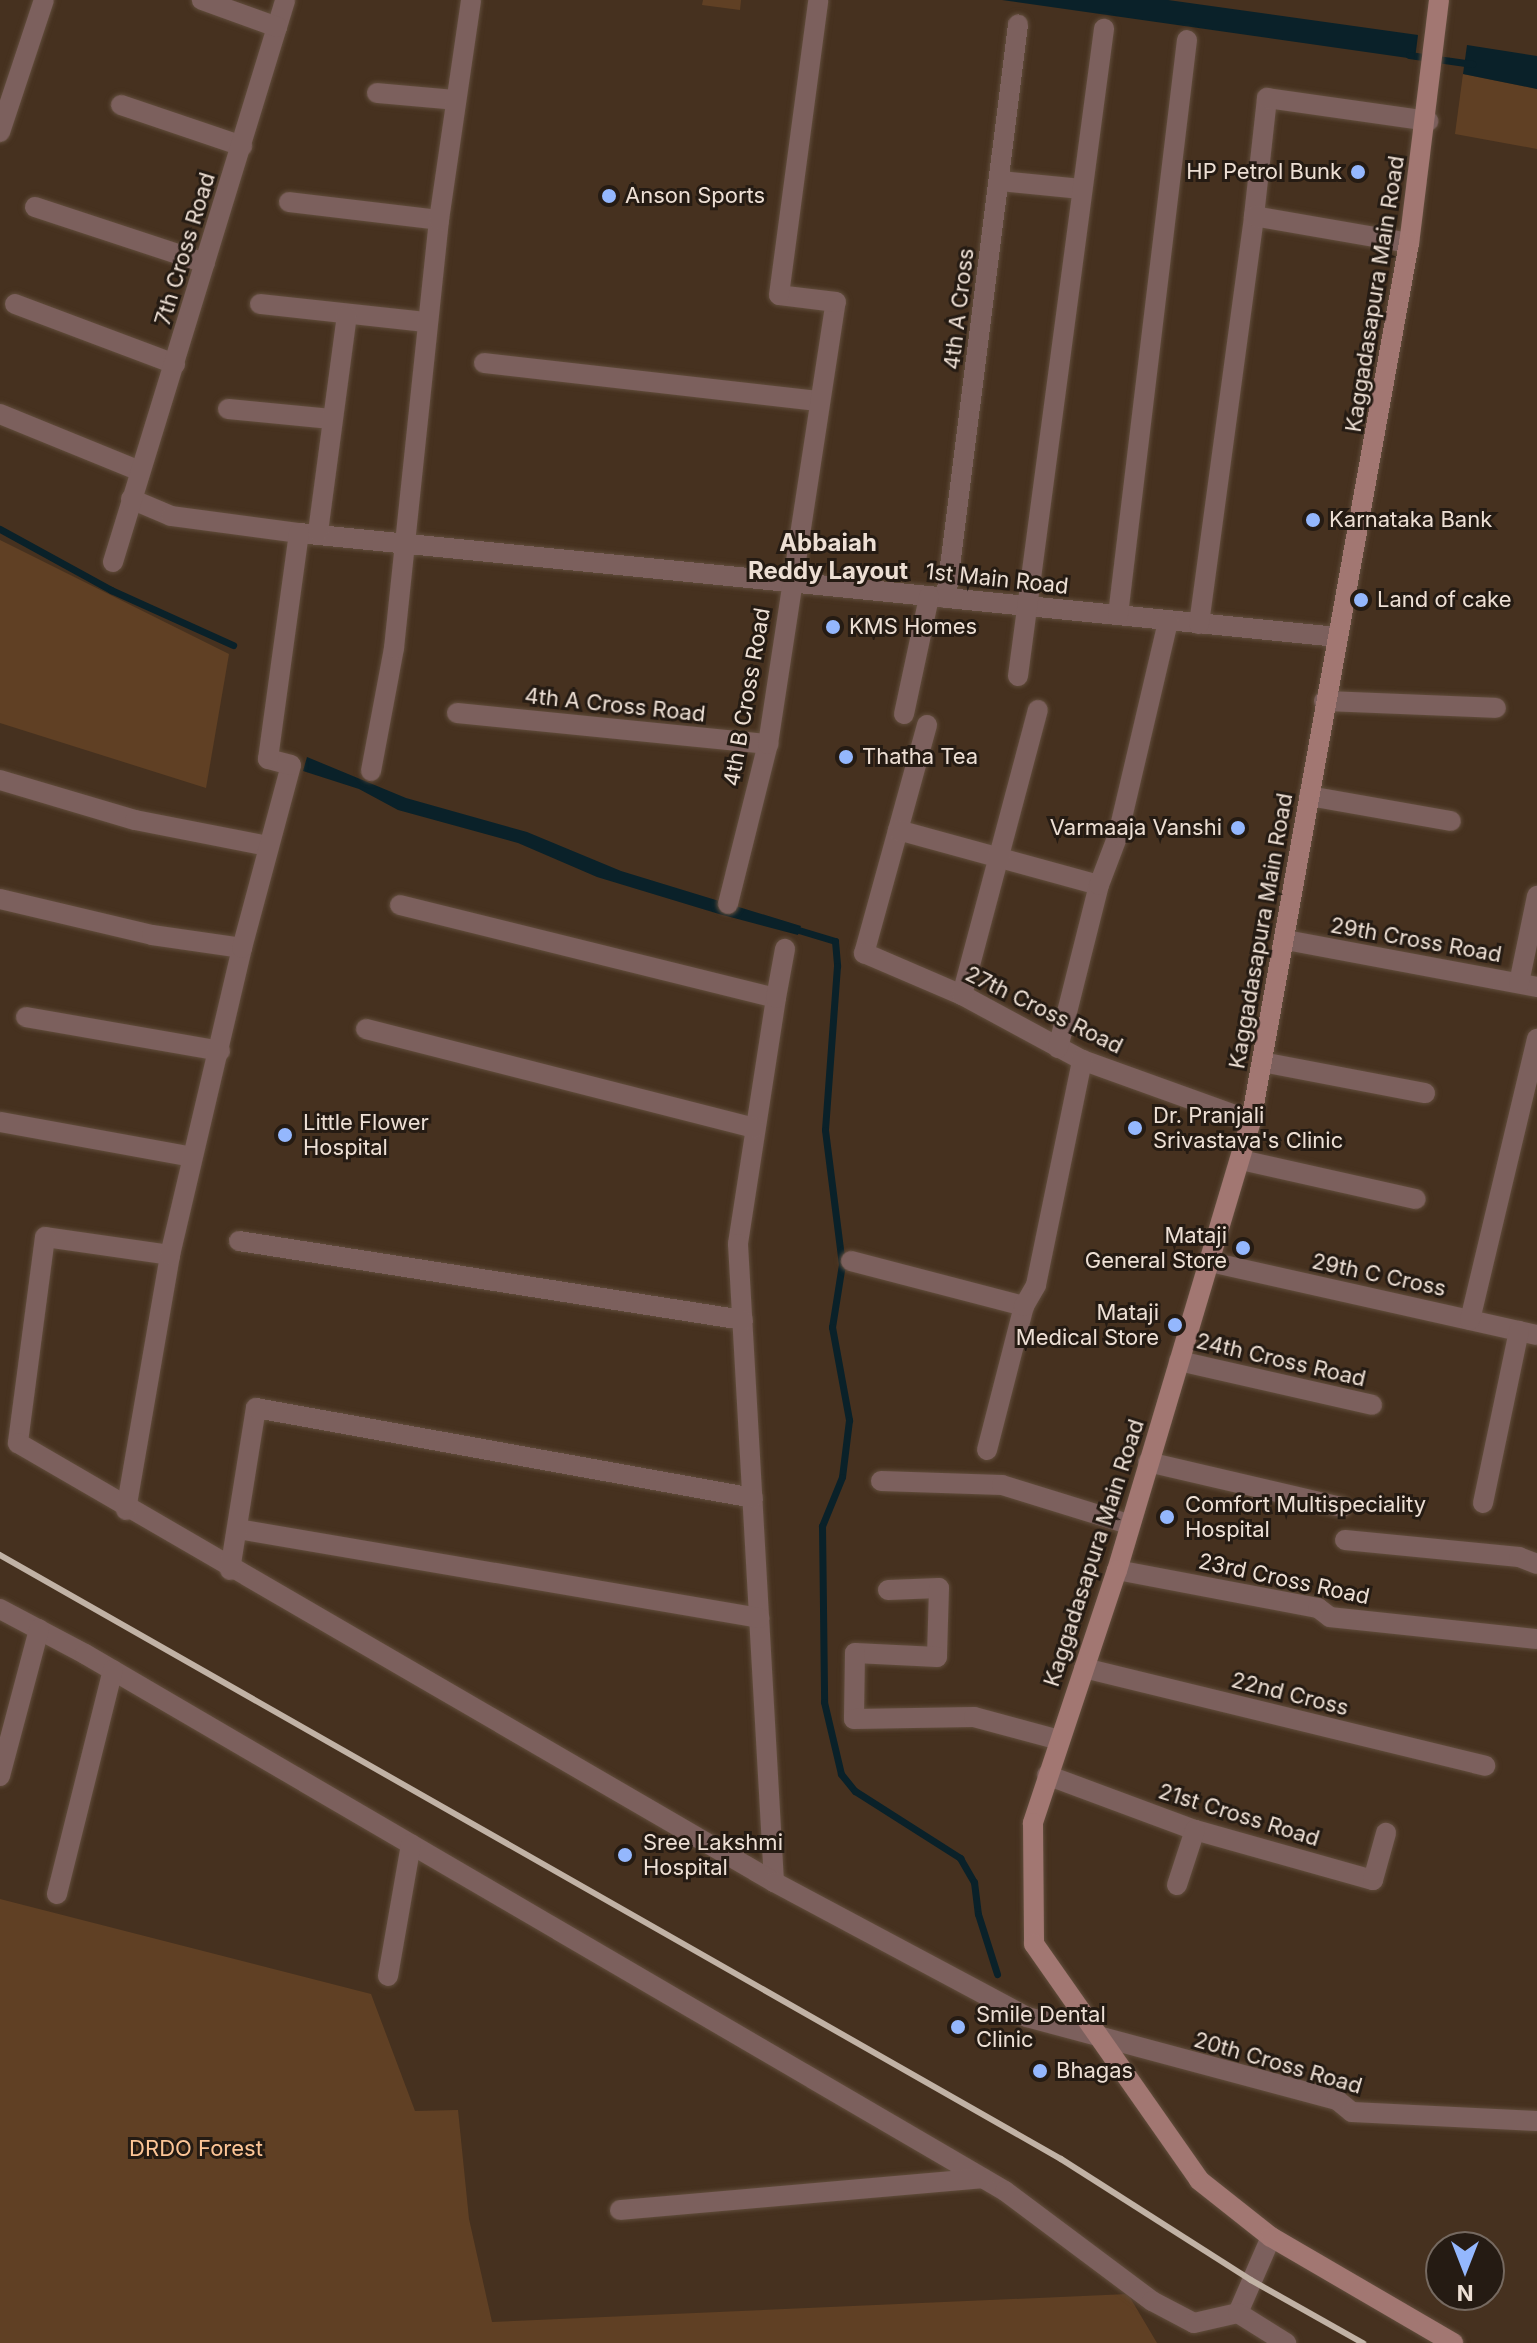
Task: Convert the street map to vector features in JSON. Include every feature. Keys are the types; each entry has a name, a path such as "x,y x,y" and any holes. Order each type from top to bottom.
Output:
{"main road":[{"name":"Kaggadasapura Main Road","path":"1439,0 1428,121 1409,243 1324,701 1286,940 1251,1121 1128,1524 1117,1570 1033,1823 1034,1944 1104,2039 1147,2112 1199,2180 1271,2237 1453,2343"}],"street":[{"path":"0,132 44,0"},
{"path":"202,0 277,27"},
{"name":"7th Cross Road","path":"113,562 285,0"},
{"path":"371,771 407,541 439,220 471,0"},
{"name":"4th B Cross Road","path":"728,904 768,744 836,302 779,295 818,1"},
{"name":"4th A Cross","path":"904,714 937,597 1000,181 1018,25"},
{"path":"1018,676 1031,607 1104,29"},
{"path":"1118,615 1187,40"},
{"path":"377,93 456,100"},
{"path":"1199,624 1267,98 1428,121"},
{"path":"121,105 242,146"},
{"path":"1000,181 1082,189"},
{"path":"289,202 439,220"},
{"path":"35,207 205,263"},
{"path":"1254,216 1409,243"},
{"path":"15,304 175,364"},
{"path":"260,304 347,316 427,322"},
{"path":"126,1510 170,1255 242,948 291,765 268,759 332,419 347,316"},
{"path":"484,363 819,401"},
{"path":"228,409 332,419"},
{"path":"0,414 140,471"},
{"name":"1st Main Road","path":"131,499 171,516 309,533 1337,637"},
{"path":"1058,1048 1099,885 1118,835 1168,621"},
{"path":"1324,701 1496,708"},
{"path":"962,995 1038,710"},
{"name":"4th A Cross Road","path":"457,713 768,744"},
{"path":"927,725 898,830 1099,885"},
{"path":"0,780 135,820 268,846"},
{"path":"1309,796 1451,821"},
{"name":"27th Cross Road","path":"898,830 864,953 962,995 1082,1060 1251,1121"},
{"path":"1528,985 1537,896"},
{"path":"0,899 152,935 242,948"},
{"path":"400,905 776,998"},
{"name":"29th Cross Road","path":"1286,940 1528,985"},
{"path":"774,1882 738,1244 785,949"},
{"path":"26,1017 220,1051"},
{"path":"366,1029 755,1128"},
{"path":"1470,1320 1537,1039"},
{"path":"987,1450 1024,1306 1036,1285 1082,1060"},
{"path":"1262,1062 1425,1093"},
{"path":"0,1122 192,1157"},
{"path":"1241,1160 1416,1199"},
{"name":"20th Cross Road","path":"170,1255 45,1237 18,1443 126,1510 774,1882 1027,2017 1337,2100 1352,2112 1537,2121"},
{"path":"239,1241 743,1320"},
{"path":"851,1261 1024,1306"},
{"name":"29th C Cross","path":"1210,1262 1528,1333"},
{"path":"1483,1503 1528,1333"},
{"name":"24th Cross Road","path":"1179,1361 1372,1405"},
{"path":"230,1570 256,1408 753,1498"},
{"path":"1148,1462 1342,1507"},
{"path":"881,1481 1002,1485 1128,1524"},
{"path":"238,1529 759,1618"},
{"path":"1345,1540 1519,1557 1537,1564"},
{"name":"23rd Cross Road","path":"1117,1570 1318,1608 1330,1617 1537,1639"},
{"path":"888,1590 939,1588 937,1657 855,1653 854,1719 974,1717 1059,1740"},
{"path":"0,1609 113,1670 983,2178 1152,2301 1194,2323 1238,2313 1286,2343"},
{"path":"0,1776 39,1629"},
{"name":"22nd Cross","path":"1084,1668 1485,1766"},
{"path":"57,1894 113,1670"},
{"name":"21st Cross Road","path":"1047,1775 1195,1830 1373,1880 1386,1833"},
{"path":"1177,1885 1195,1830"},
{"path":"388,1976 411,1844"},
{"path":"620,2210 983,2178"},
{"path":"1238,2313 1271,2237"}],"green space":[{"path":"703,0 741,0 740,10 702,5"},
{"path":"1463,74 1537,89 1537,149 1455,134"},
{"path":"0,540 229,654 206,788 0,723"},
{"name":"DRDO Forest","path":"0,1899 371,1994 415,2111 458,2110 469,2219 492,2322 1128,2294 1157,2343 0,2343"}],"water":[{"path":"1002,0 1168,0 1418,35 1415,59"},
{"path":"1467,45 1537,56 1537,89 1463,74"},
{"path":"307,757 406,798 527,832 621,871 801,926 798,935 597,877 518,843 398,810 359,789 303,771"}],"waterway":[{"path":"1409,55 1472,64"},
{"path":"0,529 111,590 233,645"},
{"path":"792,928 835,941 837,966 825,1130 842,1264 832,1327 849,1420 842,1477 822,1526 824,1702 841,1774 855,1791 960,1858 974,1882 978,1914 997,1974"}],"railway":[{"path":"0,1555 1061,2159 1251,2280 1363,2343"}],"place":[{"name":"HP Petrol Bunk","path":"1358,172"},
{"name":"Anson Sports","path":"609,196"},
{"name":"Karnataka Bank","path":"1313,520"},
{"name":"Land of cake","path":"1361,600"},
{"name":"KMS Homes","path":"833,627"},
{"name":"Thatha Tea","path":"846,757"},
{"name":"Varmaaja Vanshi","path":"1238,828"},
{"name":"Dr. Pranjali Srivastava's Clinic","path":"1135,1128"},
{"name":"Little Flower Hospital","path":"285,1135"},
{"name":"Mataji General Store","path":"1243,1248"},
{"name":"Mataji Medical Store","path":"1175,1325"},
{"name":"Comfort Multispeciality Hospital","path":"1167,1517"},
{"name":"Sree Lakshmi Hospital","path":"625,1855"},
{"name":"Smile Dental Clinic","path":"958,2027"},
{"name":"Bhagas","path":"1040,2071"}],"district":[{"name":"Abbaiah Reddy Layout","path":"828,557"}]}
